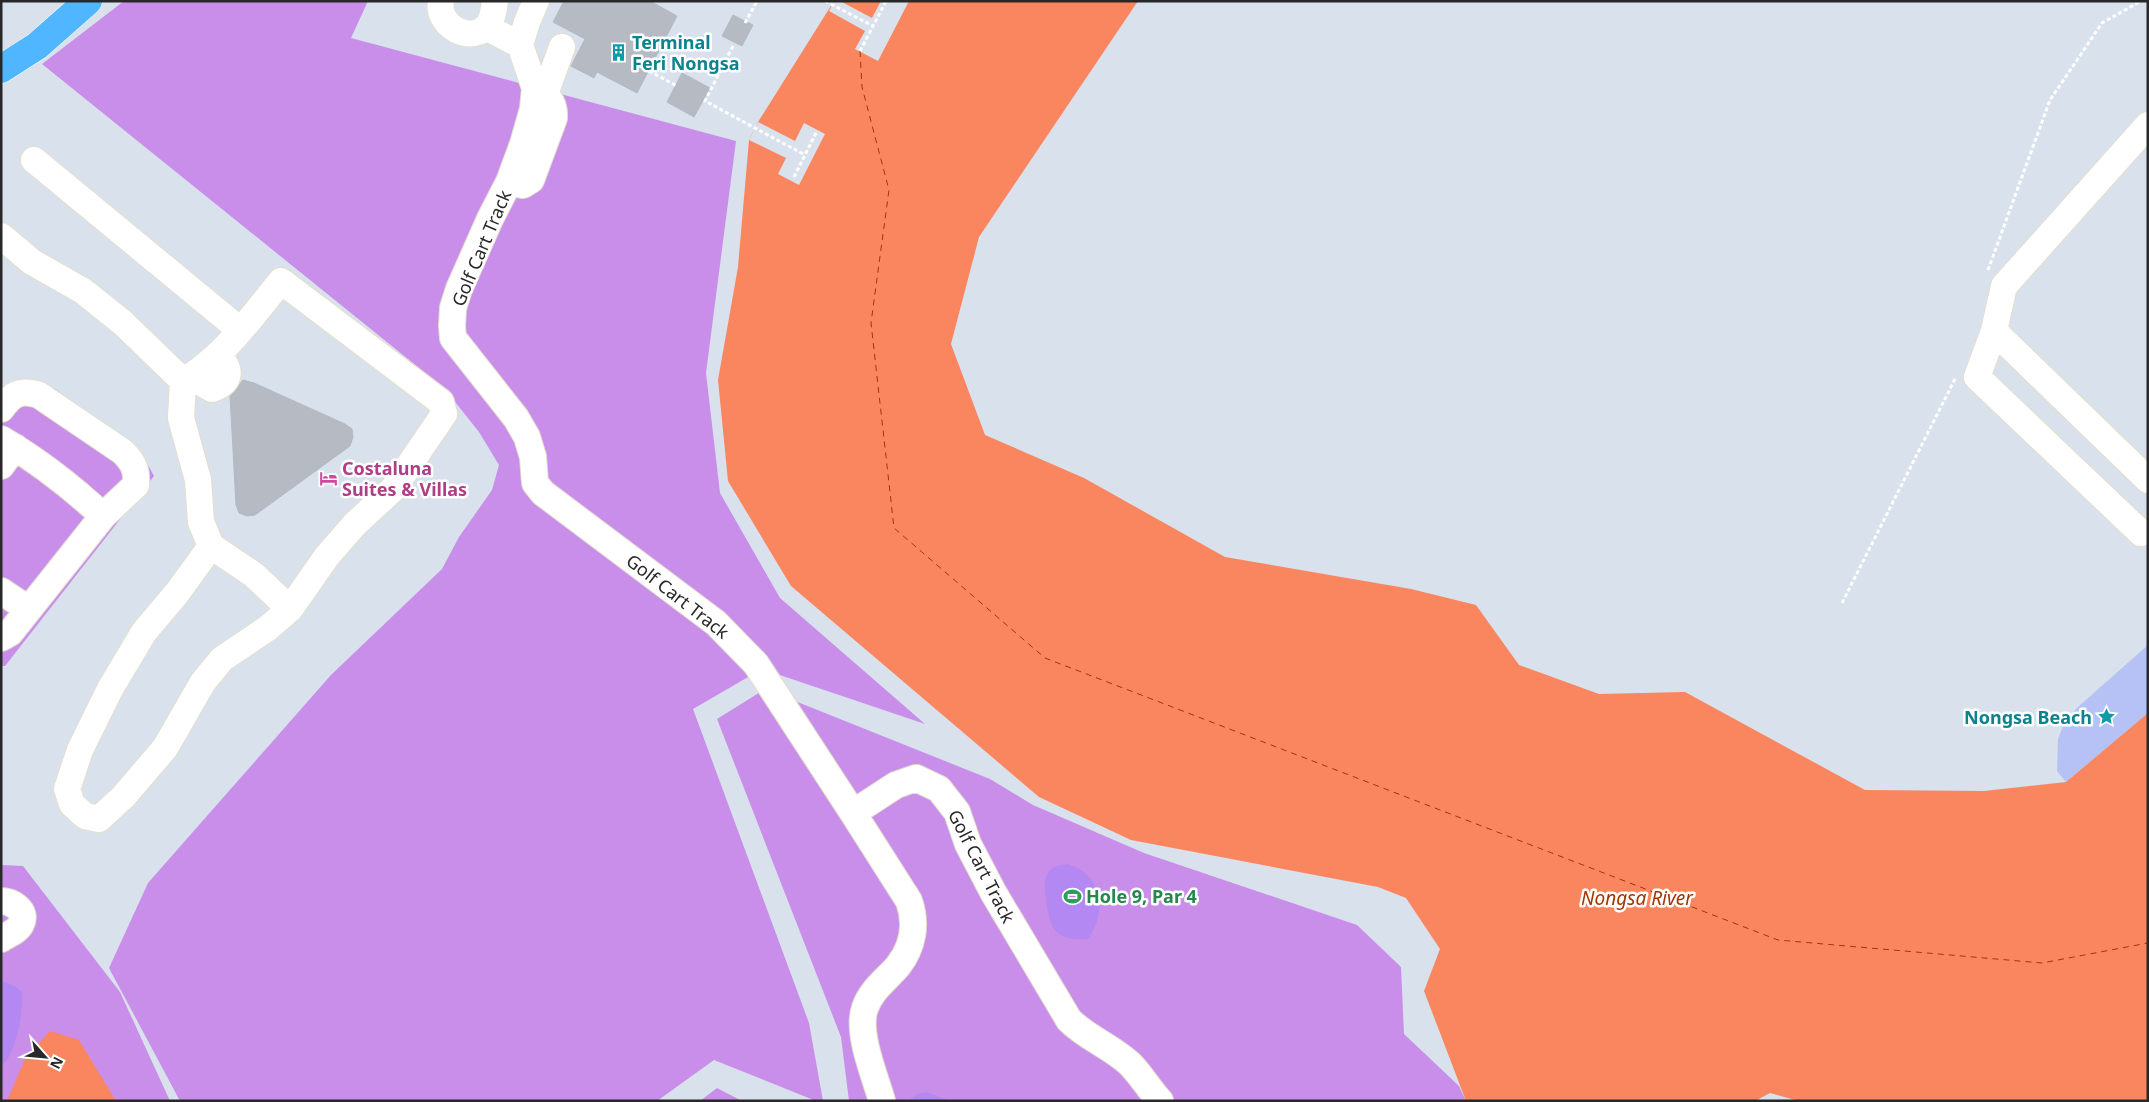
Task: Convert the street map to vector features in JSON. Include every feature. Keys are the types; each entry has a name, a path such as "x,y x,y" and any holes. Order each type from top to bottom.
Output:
{"highway":[{"path":"1,69 37,46 88,1"}],"lane":[{"path":"441,1 441,15 454,30 470,34 486,27 492,17 495,1"},
{"path":"486,27 520,45 536,1"},
{"name":"Golf Cart Track","path":"520,45 540,91 509,182 490,219 459,289 453,308 453,338 516,418 527,437 533,457 535,483 543,493 716,623 756,664 853,813 908,779 916,778 939,789 957,812 968,844 993,892 1070,1020 1079,1030 1130,1064 1160,1101"},
{"path":"540,91 562,47"},
{"path":"2141,533 1977,377 1994,330 2004,286 2148,125"},
{"path":"34,160 240,330"},
{"path":"1,236 32,262 83,291 190,378"},
{"path":"211,546 177,593 144,632 110,689 80,750 67,789 72,804 84,816 99,819 123,797 165,748 203,682 222,659 268,628 290,609 327,556 356,524 393,489 444,414 441,402 280,281 217,355 190,378 181,418 198,480 201,522 211,546 254,575 290,609"},
{"path":"1994,330 2148,480"},
{"path":"1,409 18,392 39,395 123,452 134,464 137,473 136,485 103,516 10,633 1,638"},
{"path":"6,451 72,489 103,516"},
{"path":"1,591 28,610"},
{"path":"853,813 909,901 913,913 912,939 899,965 873,992 865,1008 863,1021 864,1036 882,1101"},
{"path":"1,901 12,902 17,906 22,920 17,928 1,938"}],"path":[{"path":"745,23 757,1"},
{"path":"825,1 873,26"},
{"path":"860,52 886,1"},
{"path":"733,46 705,101 805,155"},
{"path":"649,71 677,86"},
{"path":"794,177 816,133"}],"shaded area":[{"path":"124,1 368,1 351,38 736,141 706,373 720,493 780,598 925,724 762,669 693,709 809,1023 823,1101 816,1101 714,1060 657,1101 180,1101 109,968 148,883 331,675 442,569 459,537 492,490 499,465 479,432 444,388 42,64"},
{"path":"20,379 55,389 142,454 154,476 5,666 1,666 1,388"},
{"path":"765,689 990,779 1033,805 1144,853 1357,925 1401,967 1404,1034 1459,1086 1466,1101 849,1101 841,1037 717,719"},
{"name":"Hole 9, Par 4","path":"1068,864 1088,876 1095,885 1098,895 1098,917 1088,939 1068,938 1061,935 1055,930 1049,917 1045,889 1046,876 1049,871 1059,865"},
{"path":"1,865 23,866 120,992 170,1101 1,1101"},
{"path":"1,981 15,986 22,992 22,999 15,1043 11,1053 1,1066"},
{"path":"717,1088 742,1101 700,1101"},
{"path":"926,1092 951,1101 908,1101 917,1094"}],"sand":[{"name":"Nongsa Beach","path":"2148,645 2148,713 2066,782 2057,771 2058,739 2065,721 2078,707"}],"water":[{"name":"Nongsa River","path":"834,1 1138,1 979,237 951,344 985,435 1084,478 1225,557 1411,589 1476,605 1519,665 1599,694 1685,692 1865,790 1984,791 2066,782 2148,713 2148,1101 1799,1101 1770,1093 1755,1101 1466,1101 1424,991 1440,949 1406,898 1378,887 1131,840 1039,797 791,586 728,481 718,380 738,267 749,140 758,122"},
{"path":"50,1031 79,1040 116,1101 7,1101 25,1059"}],"pier":[{"path":"834,1 840,1 872,18 881,1 909,1 878,61 855,49 865,31 829,11"},
{"path":"758,122 795,141 804,123 825,134 799,185 778,174 786,158 749,140"}],"building":[{"name":"Terminal Feri Nongsa","path":"564,1 650,1 677,16 637,93 597,72 594,78 571,66 585,39 553,22"},
{"name":"Terminal Feri Nongsa","path":"733,15 753,25 742,46 722,36"},
{"name":"Terminal Feri Nongsa","path":"682,73 710,88 694,117 667,102"},
{"path":"243,380 254,383 345,424 352,429 353,437 350,446 255,515 247,516 239,513 236,505 230,396"}],"ferry route":[{"path":"860,51 862,87 889,190 871,323 894,528 1045,658 1778,940 2042,963 2148,943"}],"place":[{"name":"Terminal Feri Nongsa","path":"618,52"},
{"name":"Costaluna Suites & Villas","path":"328,478"},
{"name":"Nongsa Beach","path":"2106,717"},
{"name":"Hole 9, Par 4","path":"1072,896"}]}
